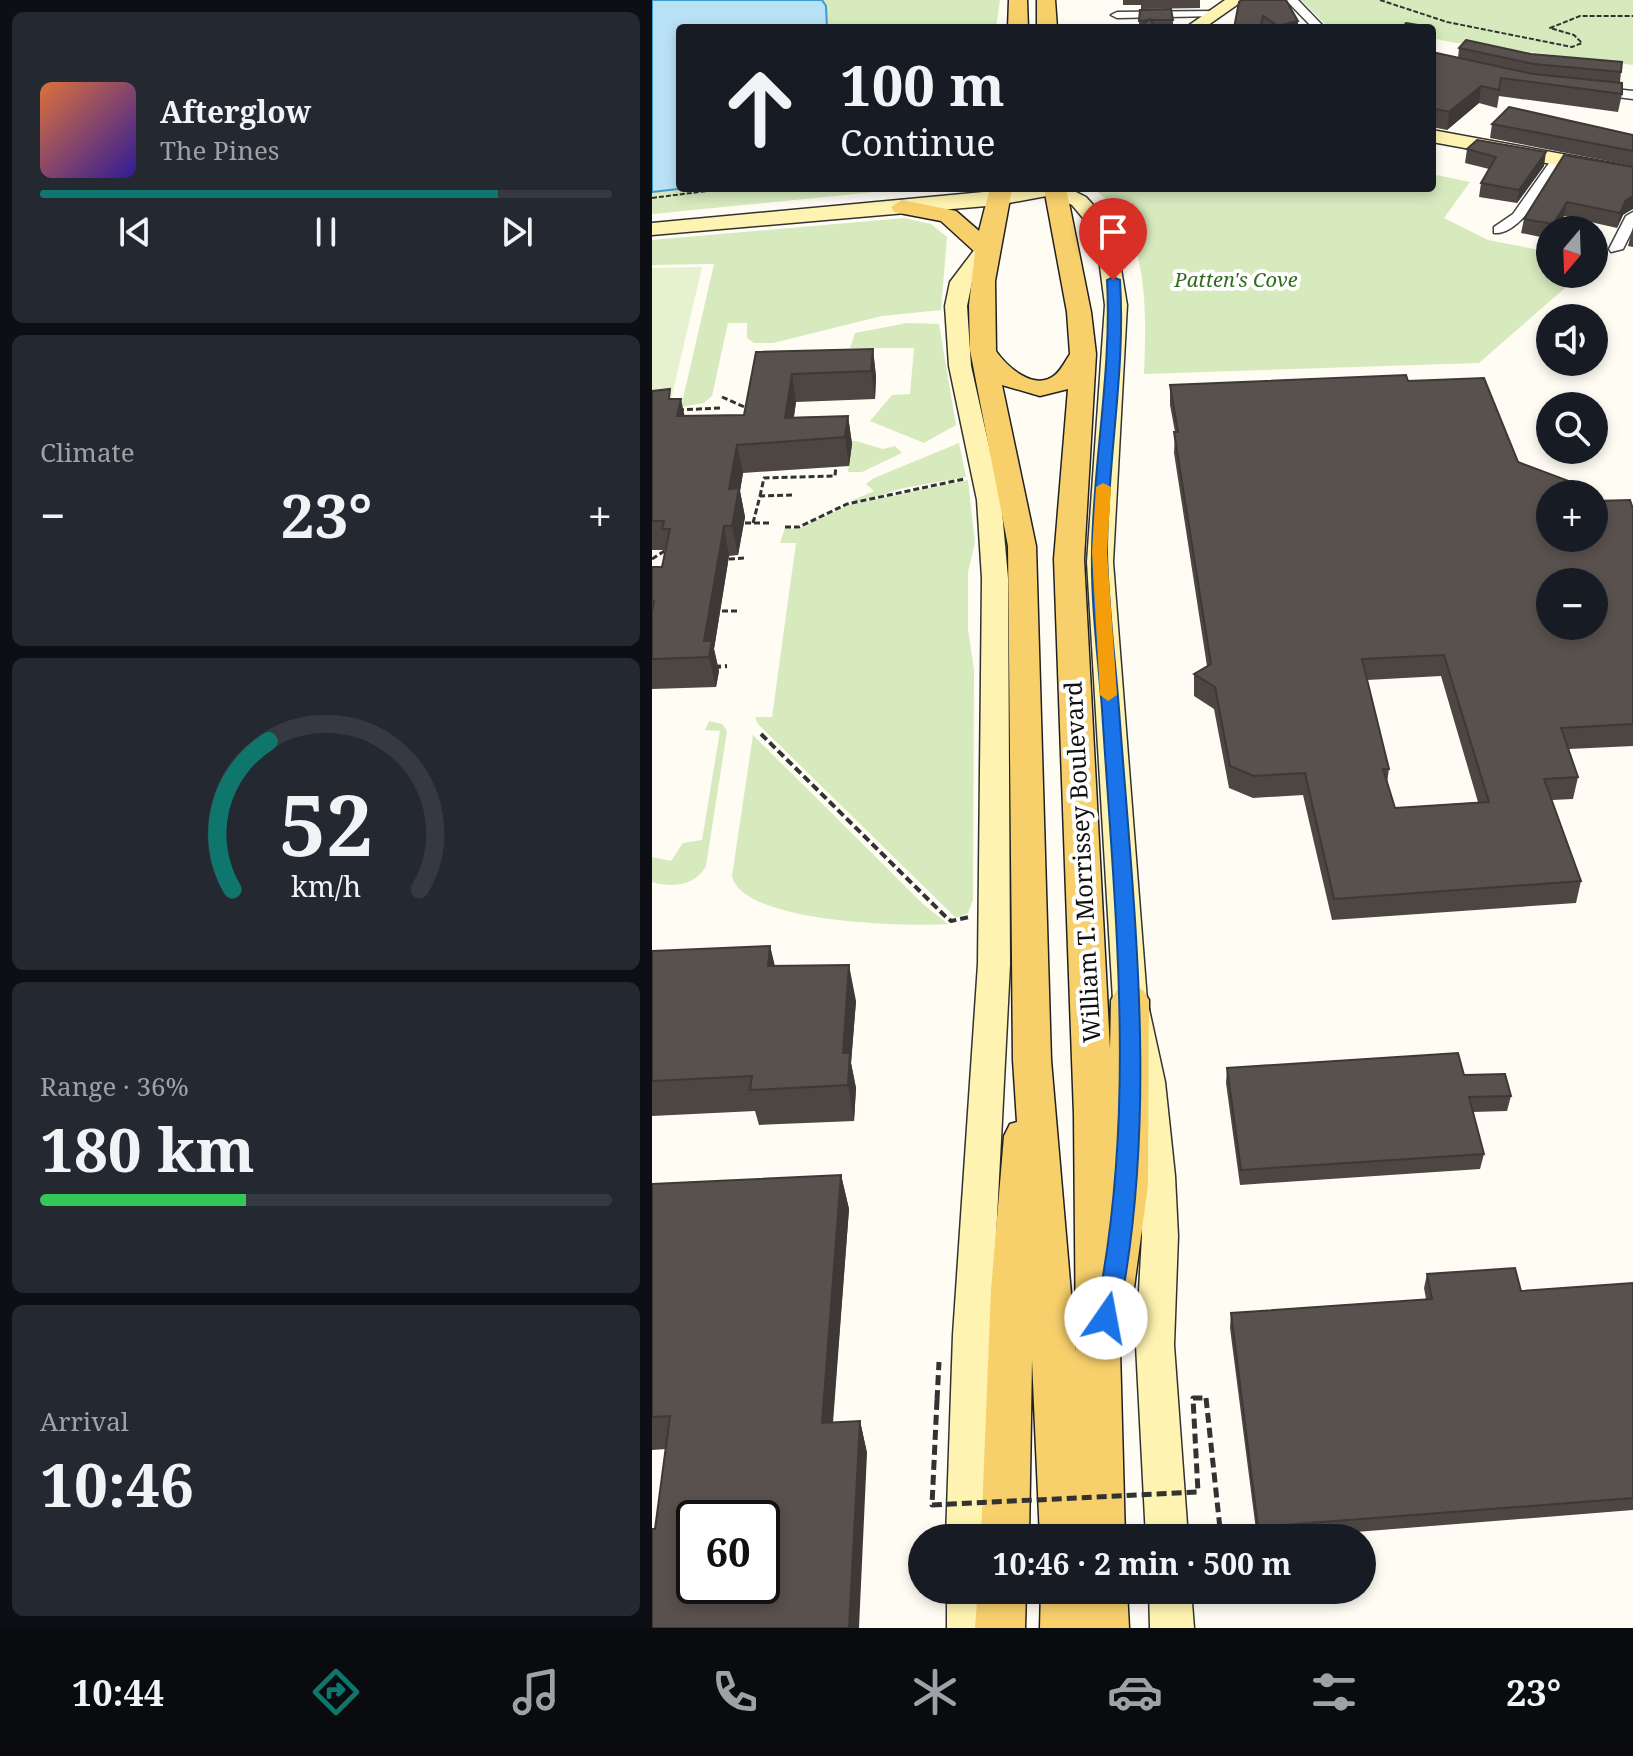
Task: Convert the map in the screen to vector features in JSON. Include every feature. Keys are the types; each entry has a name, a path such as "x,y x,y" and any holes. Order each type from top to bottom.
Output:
{"main road":[{"path":"1018,0 1018,24"},
{"path":"1046,0 1047,24"},
{"path":"898,203 919,192"},
{"name":"William T. Morrissey Boulevard","path":"999,192 985,249 981,305 983,349 1015,490 1022,546 1032,1060 1048,1246 1063,1524"},
{"name":"William T. Morrissey Boulevard","path":"1055,192 1079,312 1083,354 1069,559 1094,1115 1101,1524"},
{"path":"898,203 948,216 985,249"},
{"path":"983,349 996,369 1010,381 1037,388 1064,381 1083,354"},
{"path":"1097,1410 1106,1318 1126,1206 1130,1000"},
{"path":"1005,1524 1014,1250 1032,1060"},
{"path":"1000,1628 1001,1604"},
{"path":"1065,1604 1065,1628"},
{"path":"1103,1604 1104,1628"}],"street":[{"path":"1199,24 1236,0"},
{"path":"1292,0 1315,24"},
{"path":"1117,15 1215,14"},
{"path":"1576,90 1633,95"},
{"path":"1436,137 1633,173"},
{"path":"1499,230 1518,217 1559,159"},
{"path":"652,229 999,192"},
{"name":"William T. Morrissey Boulevard","path":"1061,192 1085,205 1098,222 1108,251 1115,296 1116,348 1100,552 1130,1000 1153,1121 1159,1217 1155,1345 1166,1524"},
{"path":"652,220 898,203"},
{"path":"1616,249 1633,216"},
{"name":"William T. Morrissey Boulevard","path":"967,1524 973,1312 994,952 995,578 990,509 960,366 956,316 959,288 985,249"},
{"path":"968,1604 969,1628"},
{"path":"1171,1604 1172,1628"}],"path":[{"path":"1380,0 1447,22 1572,47 1582,43 1574,35 1550,28 1565,18 1584,14 1633,16"},
{"path":"652,198 699,192"},
{"path":"722,397 755,409"},
{"path":"677,410 720,408"},
{"path":"753,523 764,475 835,476 836,466"},
{"path":"785,527 799,527 847,504 970,478"},
{"path":"760,496 792,495"},
{"path":"745,523 770,523"},
{"path":"652,559 664,553 666,548"},
{"path":"729,559 746,558"},
{"path":"722,611 737,611"},
{"path":"711,667 727,666"},
{"path":"761,734 945,916 957,921 974,913"},
{"path":"937,1400 932,1505 1198,1492 1193,1398 1206,1398 1220,1524"}],"green space":[{"path":"652,0 1000,0 997,24 676,24"},
{"path":"1301,0 1633,0 1633,65 1450,42 1436,39 1436,24 1325,24"},
{"name":"Patten's Cove","path":"1436,175 1470,182 1444,218 1488,240 1536,249 1536,288 1565,288 1547,304 1536,304 1536,313 1479,363 1144,374 1144,295 1138,255 1121,214 1098,192 1436,192"},
{"path":"676,189 676,192 875,192 652,214 652,192"},
{"path":"904,218 931,224 947,237 941,310 882,316 773,343 754,343 747,338 747,323 728,323 712,396 704,403 681,407 714,264 652,265 652,240"},
{"path":"702,267 670,404 652,404 652,268"},
{"path":"907,323 939,324 956,425 924,443 870,421 892,395 910,394 914,348 850,348 855,333"},
{"path":"856,441 883,449 895,446 902,453 862,472 848,472 852,444 838,442"},
{"path":"959,443 966,477 904,488 858,502 853,500 874,491 866,484 874,478"},
{"path":"968,480 975,542 968,572 968,629 974,670 973,900 968,913 956,918 758,724 755,717 772,717 796,543 780,543 785,528 798,529 849,505"},
{"path":"709,721 722,724 727,731 706,866 696,878 682,884 652,882 652,857 671,861 683,843 702,840 720,731 705,730"},
{"path":"753,735 923,904 948,924 864,923 828,919 764,904 742,892 732,876"}],"water":[{"path":"652,0 822,0 826,6 827,24 676,24 676,189 652,192"}],"building":[{"path":"1286,0 1298,21 1275,24 1263,16 1261,24 1235,24 1239,2"},
{"path":"1171,9 1173,20 1139,21 1140,10"},
{"path":"1466,40 1531,54 1622,62 1621,72 1534,64 1459,48"},
{"path":"1436,53 1533,74 1622,83 1622,94 1501,78 1499,90 1481,86 1449,112 1436,109"},
{"path":"1509,107 1633,135 1633,151 1492,124"},
{"path":"1477,140 1546,152 1519,190 1481,183 1496,157 1467,149"},
{"path":"1564,155 1633,167 1633,196 1626,200 1620,213 1567,202 1558,216 1536,216 1536,221 1524,219"},
{"path":"873,349 871,371 792,374 785,418 848,416 845,437 737,445 729,489 739,488 732,526 724,526 704,641 712,641 709,657 652,659 652,567 662,567 670,529 662,529 664,521 652,521 652,391 670,389 669,399 681,399 677,416 744,415 756,352"},
{"path":"1406,375 1408,381 1484,378 1518,462 1566,480 1536,480 1536,552 1608,552 1608,501 1630,500 1633,509 1633,724 1561,728 1578,777 1544,779 1581,881 1334,899 1305,773 1254,776 1230,766 1215,687 1194,674 1211,664 1174,432 1178,432 1170,385","holes":["1444,655 1489,802 1395,808 1383,769 1389,769 1362,659"]},
{"path":"770,946 768,966 849,965 843,1053 850,1053 848,1085 750,1090 752,1076 652,1081 652,951"},
{"path":"1458,1053 1464,1075 1505,1074 1511,1096 1469,1097 1484,1154 1241,1170 1227,1068"},
{"path":"841,1175 822,1423 860,1421 849,1628 652,1628 652,1529 655,1529 670,1416 652,1417 652,1184"},
{"path":"1515,1268 1521,1291 1633,1283 1633,1498 1297,1524 1258,1524 1231,1313 1432,1299 1427,1274"}],"slow traffic":[{"path":"1103,487 1100,552 1108,695"}],"route":[{"path":"1106,1318 1121,1246 1128,1185 1130,1000 1100,552 1100,519 1117,334 1113,280"}]}
